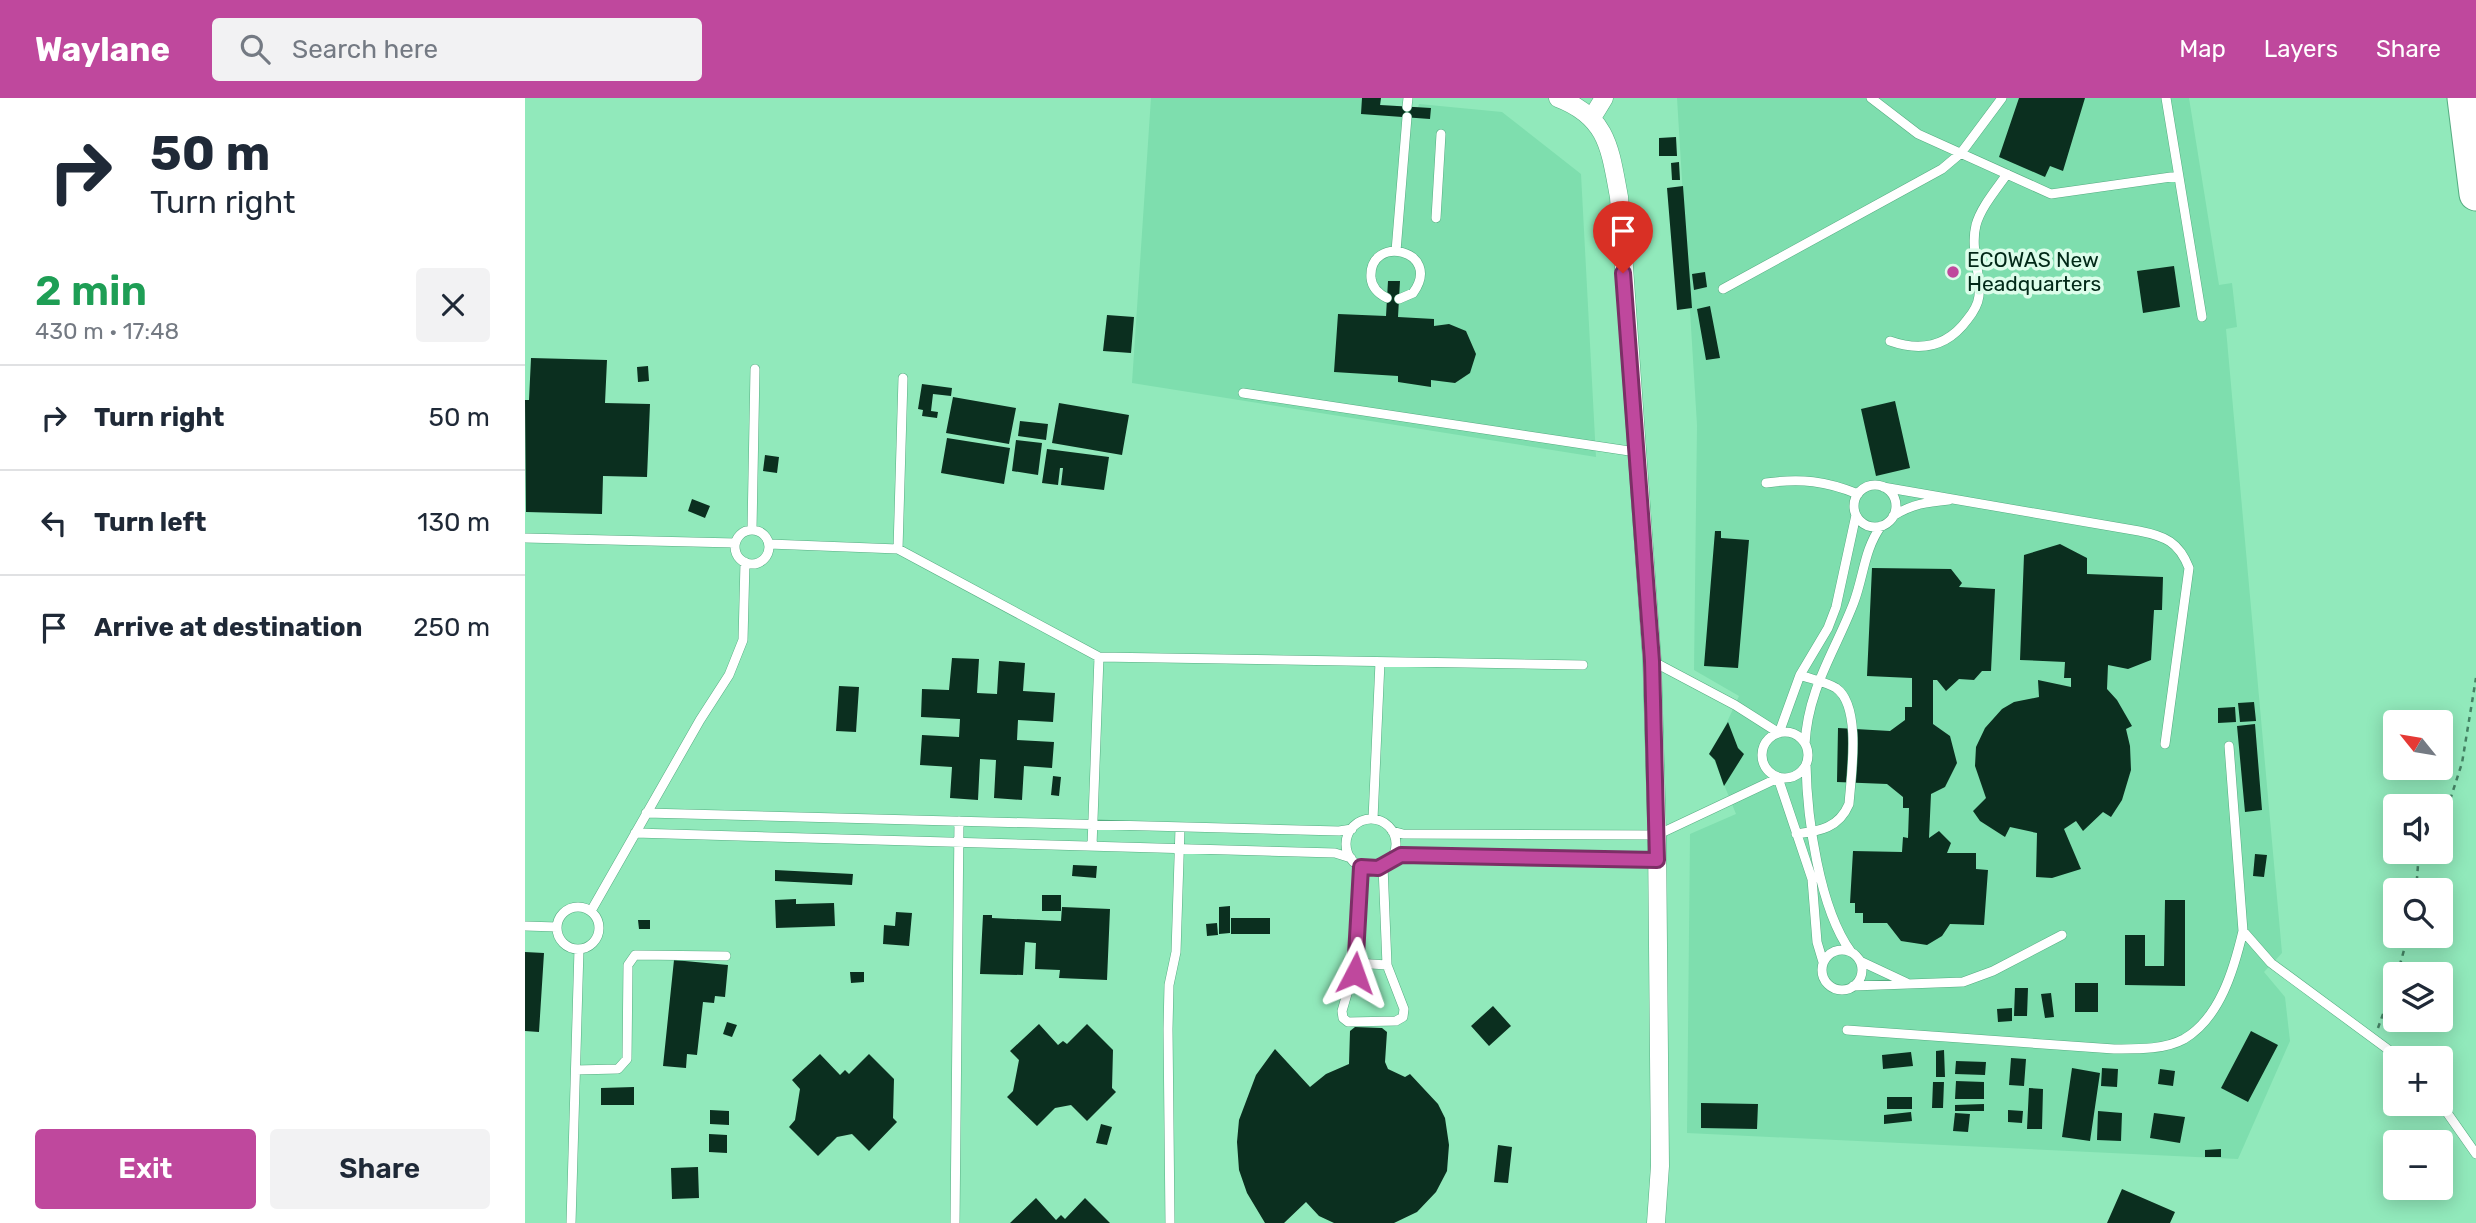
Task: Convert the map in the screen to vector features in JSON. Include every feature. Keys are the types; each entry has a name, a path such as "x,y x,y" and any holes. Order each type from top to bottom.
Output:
{"highway":[{"path":"2464,98 2476,194"}],"street":[{"path":"1558,98 1593,116 1612,158 1619,197 1652,661 1657,835 1660,1166 1656,1223"},
{"path":"1593,116 1604,98"}],"lane":[{"path":"1871,98 1918,134 2051,194 2178,176"},
{"path":"1723,289 1942,169 1961,153 2002,98"},
{"path":"2166,98 2202,317"},
{"path":"1396,251 1407,117"},
{"path":"1436,218 1441,134"},
{"path":"1890,341 1917,348 1938,345 1958,332 1972,314 1979,297 1973,245 1976,224 2007,174"},
{"path":"1387,298 1377,291 1373,284 1372,268 1381,256 1396,251 1412,256 1420,270 1420,279 1413,293 1399,299"},
{"path":"753,529 755,369"},
{"path":"898,549 903,378"},
{"path":"1243,393 1636,452"},
{"path":"1766,483 1794,479 1818,480 1858,494"},
{"path":"2062,935 1993,971 1963,982 1853,986 1841,990 1829,986 1822,975 1823,962 1817,942 1812,879 1778,778 1766,769 1762,755 1767,741 1779,733 1800,675 1828,628 1836,607 1858,494 1869,486 1883,487 2159,535 2174,542 2183,553 2189,568 2165,744"},
{"path":"1883,487 1896,503 1893,516"},
{"path":"1912,984 1860,961 1851,952 1830,913 1807,803 1805,744 1808,708 1855,599 1868,548 1881,526 1907,507 1924,502 1958,499"},
{"path":"1856,515 1869,526 1881,526"},
{"path":"591,911 700,720 729,675 739,652 743,640 745,562 737,554 735,543 741,533 753,529 763,534 769,544"},
{"path":"525,538 735,543"},
{"path":"769,544 898,549 1098,657 1583,665"},
{"path":"745,562 762,560 769,544"},
{"path":"1092,846 1098,657"},
{"path":"1652,661 1735,705 1779,733 1794,734 1805,744"},
{"path":"1373,820 1380,662"},
{"path":"1796,834 1812,832 1837,823 1845,814 1849,804 1851,769 1849,705 1835,687 1800,675"},
{"path":"1847,1030 2114,1049 2150,1049 2184,1039 2213,1010 2234,969 2243,931 2229,746"},
{"path":"646,813 1339,831 1352,829 1365,820 1373,820 1381,821 1392,831 1403,834 1657,835 1778,778 1791,778 1806,764"},
{"path":"955,1223 959,821"},
{"path":"1170,1223 1169,985 1175,951 1180,828"},
{"path":"1351,858 1347,843 1352,829"},
{"path":"1361,867 1356,963 1342,1011 1343,1018 1348,1022 1396,1021 1403,1017 1404,1009 1387,965 1387,863 1396,845 1392,831"},
{"path":"635,833 1335,853 1351,858 1361,867 1370,869 1401,855 1657,860"},
{"path":"572,908 591,911 598,922 599,934 591,945 579,949 566,946 557,927 562,915 572,908"},
{"path":"525,926 557,927"},
{"path":"2243,931 2271,962 2385,1046"},
{"path":"571,1223 579,949"},
{"path":"1823,962 1838,950 1851,952"},
{"path":"576,1070 618,1069 627,1059 628,965 635,955 726,956"},
{"path":"1853,986 1861,975 1860,961"},
{"path":"1356,963 1387,965"},
{"path":"2449,1116 2476,1154"}],"path":[{"path":"2452,794 2462,763 2476,678"},
{"path":"2375,1038 2383,1014"}],"shaded area":[{"path":"1151,98 1381,98 1381,105 1418,107 1419,104 1502,112 1581,174 1596,457 1132,383"},
{"path":"1677,98 2189,98 2219,285 2232,283 2237,327 2226,329 2282,953 2264,972 2285,997 2290,1041 2238,1159 1687,1133 1690,834 1736,814 1709,754 1716,746 1739,696 1694,670 1697,425"}],"building":[{"path":"1362,98 1381,98 1380,105 1431,108 1430,119 1361,114"},
{"path":"2019,98 2085,98 2063,171 2050,166 2045,177 1999,157"},
{"path":"1676,137 1677,156 1659,156 1659,138"},
{"path":"1679,162 1680,180 1672,180 1671,163"},
{"path":"1683,186 1692,308 1677,310 1667,188"},
{"path":"2174,266 2180,307 2143,313 2137,271"},
{"path":"1705,272 1707,287 1694,290 1692,274"},
{"path":"1388,281 1400,281 1398,317 1434,319 1434,326 1449,324 1466,331 1476,354 1470,373 1455,383 1431,380 1431,387 1398,382 1398,376 1334,372 1338,314 1386,316"},
{"path":"1710,306 1720,358 1706,360 1697,309"},
{"path":"1107,315 1134,317 1131,353 1103,351"},
{"path":"531,358 607,360 605,403 650,404 647,477 603,476 602,514 526,512 525,400 529,400"},
{"path":"648,366 649,381 638,382 637,367"},
{"path":"922,384 952,388 951,396 933,394 931,411 938,412 937,418 922,416 923,410 918,409"},
{"path":"953,397 1016,408 1009,444 946,433"},
{"path":"1895,401 1910,468 1876,476 1861,409"},
{"path":"1059,403 1129,415 1122,455 1052,443"},
{"path":"1020,421 1048,424 1046,440 1018,436"},
{"path":"947,438 1010,448 1004,484 941,473"},
{"path":"1016,440 1042,443 1038,475 1012,471"},
{"path":"1047,449 1109,457 1104,490 1061,485 1063,468 1060,468 1058,485 1042,483"},
{"path":"765,455 779,457 777,473 763,471"},
{"path":"692,499 710,506 705,518 688,511"},
{"path":"1715,531 1721,531 1721,538 1749,540 1738,668 1704,666"},
{"path":"2060,544 2087,558 2087,574 2163,577 2162,610 2154,610 2151,660 2128,669 2108,665 2107,689 2117,700 2132,726 2126,729 2131,770 2122,800 2111,817 2103,812 2083,831 2076,821 2064,829 2081,869 2052,878 2036,877 2037,833 2010,827 2005,837 1980,821 1973,811 1986,798 1975,766 1976,747 1985,728 2002,709 2014,702 2039,697 2038,680 2071,687 2071,678 2064,678 2065,662 2020,660 2024,555"},
{"path":"1872,568 1951,569 1962,583 1959,587 1995,589 1991,671 1982,671 1974,680 1959,679 1946,691 1937,680 1933,680 1933,724 1950,736 1957,763 1945,787 1931,794 1929,838 1939,831 1951,843 1947,853 1976,853 1976,869 1988,870 1984,925 1950,924 1942,936 1927,945 1901,941 1887,923 1863,923 1863,913 1855,913 1855,903 1850,903 1853,851 1902,852 1903,837 1908,838 1909,808 1903,808 1903,797 1887,784 1837,782 1838,728 1890,731 1905,720 1905,707 1912,707 1912,678 1867,676"},
{"path":"952,658 979,659 977,693 997,694 999,661 1025,663 1023,691 1055,693 1053,722 1018,720 1017,740 1054,742 1052,768 1024,766 1022,800 994,798 996,760 980,759 978,800 950,798 952,767 920,765 922,735 959,737 960,719 921,717 922,689 949,690"},
{"path":"839,686 859,687 856,732 836,731"},
{"path":"2254,702 2256,721 2240,722 2238,703"},
{"path":"2235,707 2236,722 2218,723 2218,708"},
{"path":"1728,722 1738,748 1744,754 1724,786 1715,760 1709,754"},
{"path":"2255,724 2262,810 2245,812 2237,726"},
{"path":"1053,776 1061,777 1059,796 1051,795"},
{"path":"2255,854 2267,855 2264,877 2253,876"},
{"path":"1073,865 1097,866 1096,878 1072,876"},
{"path":"775,870 853,874 852,885 775,881"},
{"path":"1042,895 1061,895 1061,911 1042,911"},
{"path":"796,899 796,904 834,903 835,926 776,928 775,900"},
{"path":"2165,900 2185,900 2185,986 2125,985 2125,935 2145,935 2145,966 2164,966"},
{"path":"1230,906 1230,933 1219,934 1219,907"},
{"path":"1062,907 1110,909 1107,980 1059,978 1060,970 1035,969 1036,943 1025,942 1023,975 980,974 983,915 992,915 992,918 1061,921"},
{"path":"896,912 912,913 909,946 883,944 884,925 895,926"},
{"path":"1231,918 1270,918 1270,934 1231,934"},
{"path":"638,920 650,920 650,929 639,929"},
{"path":"1217,923 1218,935 1207,936 1206,924"},
{"path":"525,952 544,953 539,1032 525,1031"},
{"path":"674,960 728,965 725,997 715,996 714,1003 703,1002 697,1055 687,1054 686,1068 663,1066"},
{"path":"850,972 864,972 864,982 851,983"},
{"path":"2075,983 2098,983 2098,1012 2075,1012"},
{"path":"2015,988 2028,988 2027,1016 2014,1016"},
{"path":"2051,993 2054,1017 2045,1018 2041,994"},
{"path":"1493,1006 1511,1026 1489,1046 1471,1026"},
{"path":"2012,1008 2012,1021 1998,1022 1997,1009"},
{"path":"727,1022 737,1025 732,1037 723,1034"},
{"path":"1039,1024 1058,1045 1063,1041 1067,1044 1087,1024 1113,1050 1112,1088 1116,1092 1087,1121 1071,1105 1055,1108 1037,1126 1007,1097 1013,1091 1019,1060 1010,1051"},
{"path":"1355,1027 1382,1028 1387,1032 1385,1062 1388,1069 1405,1077 1410,1074 1438,1104 1445,1118 1449,1145 1447,1171 1436,1192 1417,1212 1394,1223 1334,1223 1319,1216 1306,1202 1284,1223 1265,1223 1247,1193 1239,1170 1237,1142 1239,1120 1256,1075 1275,1049 1310,1087 1326,1074 1349,1064 1350,1031"},
{"path":"2251,1031 2278,1045 2248,1102 2221,1088"},
{"path":"1944,1050 1945,1077 1936,1077 1936,1051"},
{"path":"1911,1052 1913,1066 1883,1069 1882,1055"},
{"path":"820,1054 840,1075 845,1070 849,1074 869,1054 894,1079 893,1118 897,1122 869,1151 852,1134 837,1137 818,1156 789,1127 795,1120 800,1089 792,1080"},
{"path":"2011,1058 2026,1059 2024,1086 2009,1085"},
{"path":"1956,1061 1986,1062 1985,1075 1955,1074"},
{"path":"2072,1068 2100,1073 2090,1141 2062,1137"},
{"path":"2102,1068 2118,1069 2117,1087 2101,1086"},
{"path":"2160,1069 2175,1071 2173,1086 2158,1084"},
{"path":"1956,1081 1984,1082 1984,1099 1955,1099"},
{"path":"1933,1082 1944,1082 1943,1108 1932,1108"},
{"path":"634,1087 634,1105 601,1105 601,1088"},
{"path":"2029,1088 2043,1089 2042,1129 2027,1129"},
{"path":"1887,1097 1912,1097 1912,1109 1887,1109"},
{"path":"1701,1103 1758,1104 1757,1129 1701,1128"},
{"path":"1984,1104 1984,1111 1955,1111 1955,1105"},
{"path":"710,1110 729,1111 729,1125 710,1124"},
{"path":"2008,1110 2023,1111 2022,1123 2008,1122"},
{"path":"2098,1111 2122,1113 2121,1141 2097,1140"},
{"path":"1911,1112 1912,1121 1884,1124 1884,1115"},
{"path":"1955,1113 1970,1114 1968,1132 1953,1131"},
{"path":"2154,1113 2185,1117 2180,1143 2150,1138"},
{"path":"1101,1124 1112,1127 1107,1145 1096,1143"},
{"path":"709,1134 727,1135 727,1153 709,1152"},
{"path":"1498,1145 1512,1147 1508,1183 1494,1182"},
{"path":"2221,1149 2221,1157 2205,1157 2205,1150"},
{"path":"698,1167 699,1198 672,1199 671,1168"},
{"path":"2122,1189 2175,1212 2170,1223 2107,1223"},
{"path":"1036,1198 1056,1220 1061,1215 1065,1219 1085,1198 1110,1223 1010,1223"}],"place":[{"name":"ECOWAS New Headquarters","path":"1953,272"}],"route":[{"path":"1355,973 1361,867 1378,868 1401,855 1657,860 1652,661 1623,273"}]}
